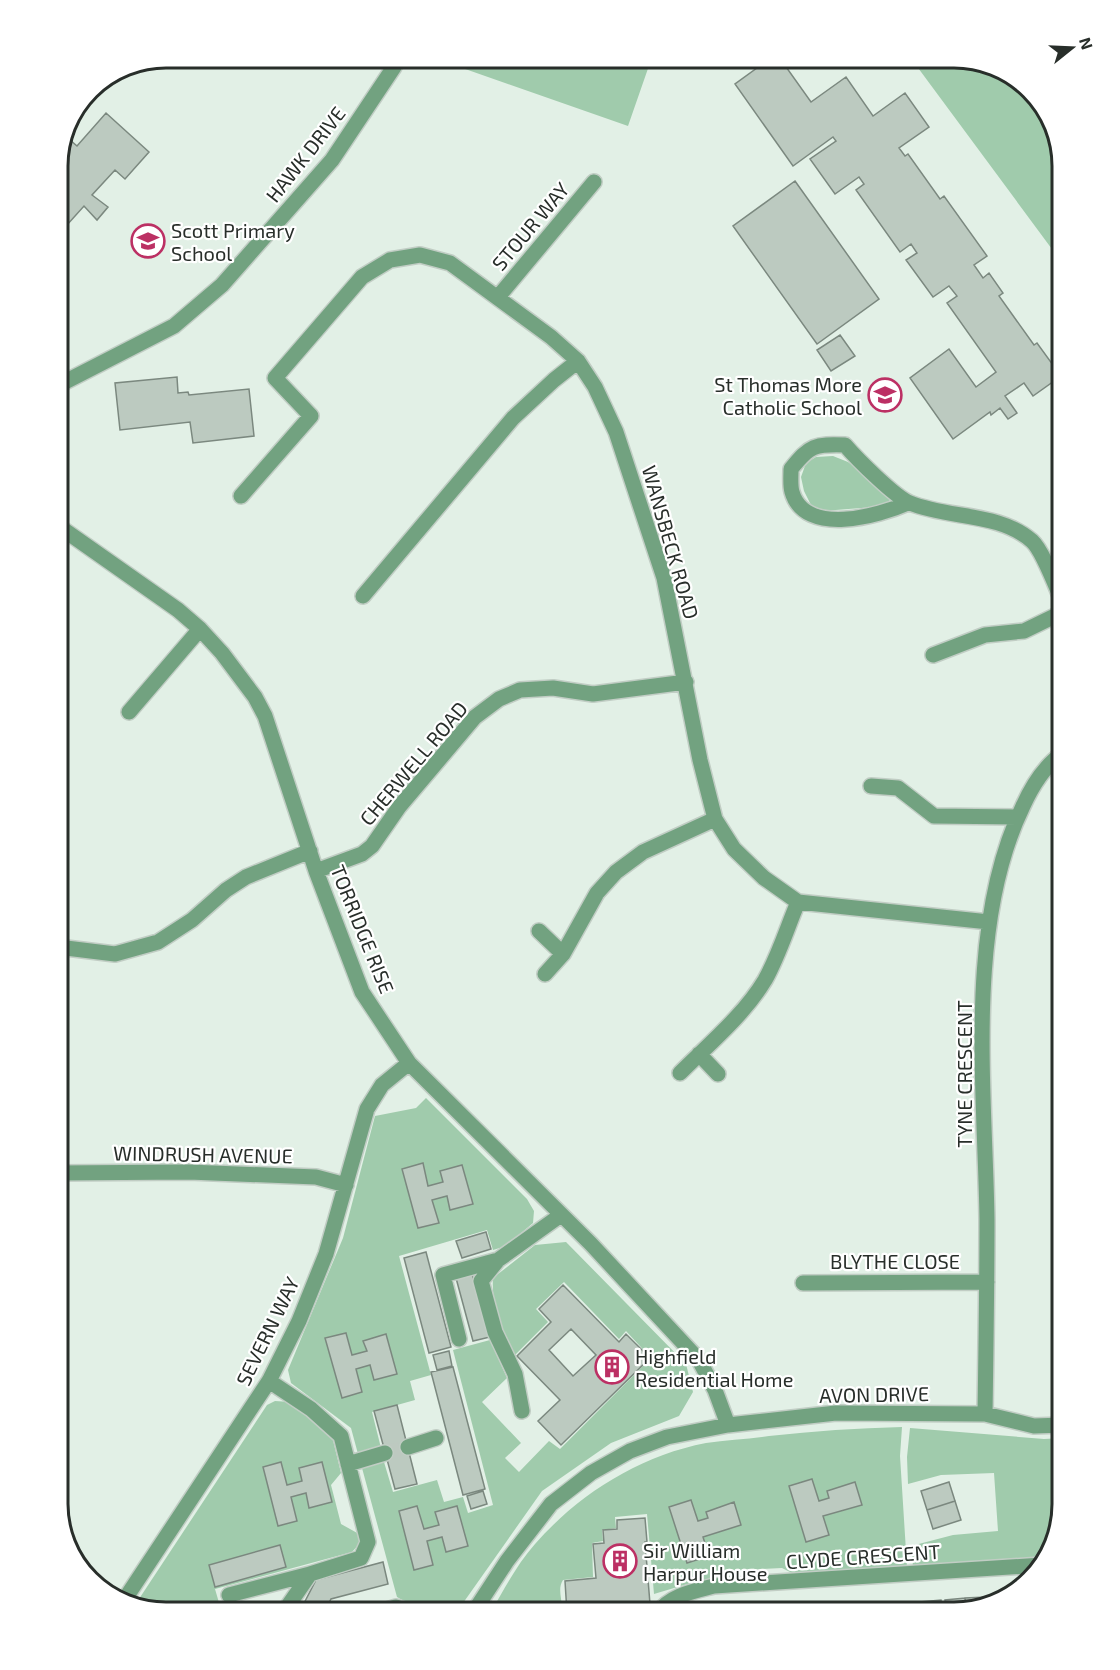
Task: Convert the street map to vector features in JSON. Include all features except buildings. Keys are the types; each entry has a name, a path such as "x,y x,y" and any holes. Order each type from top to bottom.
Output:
{"street":[{"name":"HAWK DRIVE","path":"68,380 174,326 222,285 332,160 393,68"},
{"name":"STOUR WAY","path":"498,297 594,182"},
{"name":"WANSBECK ROAD","path":"241,496 311,416 275,378 362,277 390,260 420,255 450,263 551,337 578,361 595,387 616,432 664,578 700,760 715,819 734,849 764,878 798,902 989,922"},
{"path":"363,596 513,418 578,361"},
{"path":"908,503 887,512 858,517 818,518 801,509 792,492 791,469 805,452 822,444 845,445 878,478 908,503 1016,529 1034,543 1052,578"},
{"name":"TORRIDGE RISE","path":"68,533 178,610 200,629 222,653 255,697 265,716 316,871 362,992 409,1063 591,1244 699,1360 715,1390 728,1425"},
{"path":"933,655 985,635 1024,631 1052,617"},
{"path":"129,712 200,629"},
{"name":"CHERWELL ROAD","path":"316,871 362,854 372,846 399,807 476,717 499,699 520,690 553,688 593,694 686,682"},
{"name":"TYNE CRESCENT","path":"985,1414 987,1282 983,1006 989,922 1006,850 1017,817 1043,771 1052,763"},
{"path":"871,786 898,788 934,816 1017,817"},
{"path":"545,974 563,954 597,893 616,872 643,852 715,819"},
{"path":"68,948 115,954 158,942 192,920 246,877 310,851"},
{"path":"680,1073 746,1005 764,981 781,949 798,902"},
{"path":"539,931 563,954"},
{"path":"699,1054 718,1074"},
{"name":"SEVERN WAY","path":"128,1594 269,1381 299,1321 326,1254 367,1109 382,1085 409,1063"},
{"name":"WINDRUSH AVENUE","path":"68,1173 212,1173 316,1177 346,1185"},
{"path":"522,1411 515,1374 495,1332 482,1281 498,1260 561,1215"},
{"path":"459,1339 443,1275 498,1260"},
{"name":"BLYTHE CLOSE","path":"803,1283 987,1282"},
{"path":"229,1595 361,1558 368,1542 341,1436 311,1409 269,1381"},
{"name":"AVON DRIVE","path":"480,1602 507,1561 551,1504 591,1473 630,1451 667,1437 728,1425 836,1413 985,1414 1034,1426 1052,1425"},
{"path":"408,1447 436,1438"},
{"path":"348,1464 385,1453"},
{"name":"CLYDE CRESCENT","path":"671,1602 685,1593 714,1586 1031,1566"},
{"path":"291,1602 310,1574"}],"green space":[{"path":"462,68 648,68 628,126"},
{"path":"918,68 973,69 1009,84 1028,101 1045,128 1052,153 1052,249"},
{"path":"833,456 848,462 887,490 891,495 890,500 886,504 874,507 823,511 811,505 804,491 801,477 806,463 816,457"},
{"path":"426,1098 527,1199 534,1211 533,1223 506,1246 493,1250 487,1230 399,1256 431,1375 410,1381 415,1400 372,1412 381,1448 358,1454 351,1428 291,1383 288,1370 343,1238 375,1116 416,1108"},
{"path":"566,1242 686,1364 693,1392 679,1416 611,1443 542,1491 464,1602 406,1602 397,1597 362,1468 384,1462 393,1492 437,1480 444,1502 463,1497 468,1513 493,1505 453,1350 490,1340 507,1378 482,1402 521,1443 505,1458 519,1472 549,1441 560,1449 651,1358 626,1331 619,1339 564,1282 536,1309 548,1322 514,1356 498,1318 493,1278 535,1245"},
{"path":"275,1401 290,1402 328,1433 333,1440 341,1473 331,1485 341,1524 359,1534 361,1542 352,1552 215,1589 219,1602 160,1602 139,1599 267,1405"},
{"path":"902,1427 900,1456 907,1567 798,1576 782,1568 727,1571 716,1580 694,1582 654,1594 647,1514 615,1517 616,1528 602,1530 603,1541 592,1543 593,1577 563,1580 560,1588 562,1602 496,1602 522,1560 552,1526 591,1493 634,1467 681,1449 706,1443"},
{"path":"910,1428 1052,1439 1052,1517 1045,1542 1036,1558 913,1566 911,1546 953,1535 998,1531 994,1473 941,1475 908,1484 907,1457"}],"tunnel":[{"path":"385,1453 408,1447"}],"place":[{"name":"Scott Primary School","path":"148,241"},
{"name":"St Thomas More Catholic School","path":"885,395"},
{"name":"Highfield Residential Home","path":"612,1367"},
{"name":"Sir William Harpur House","path":"620,1561"}]}
